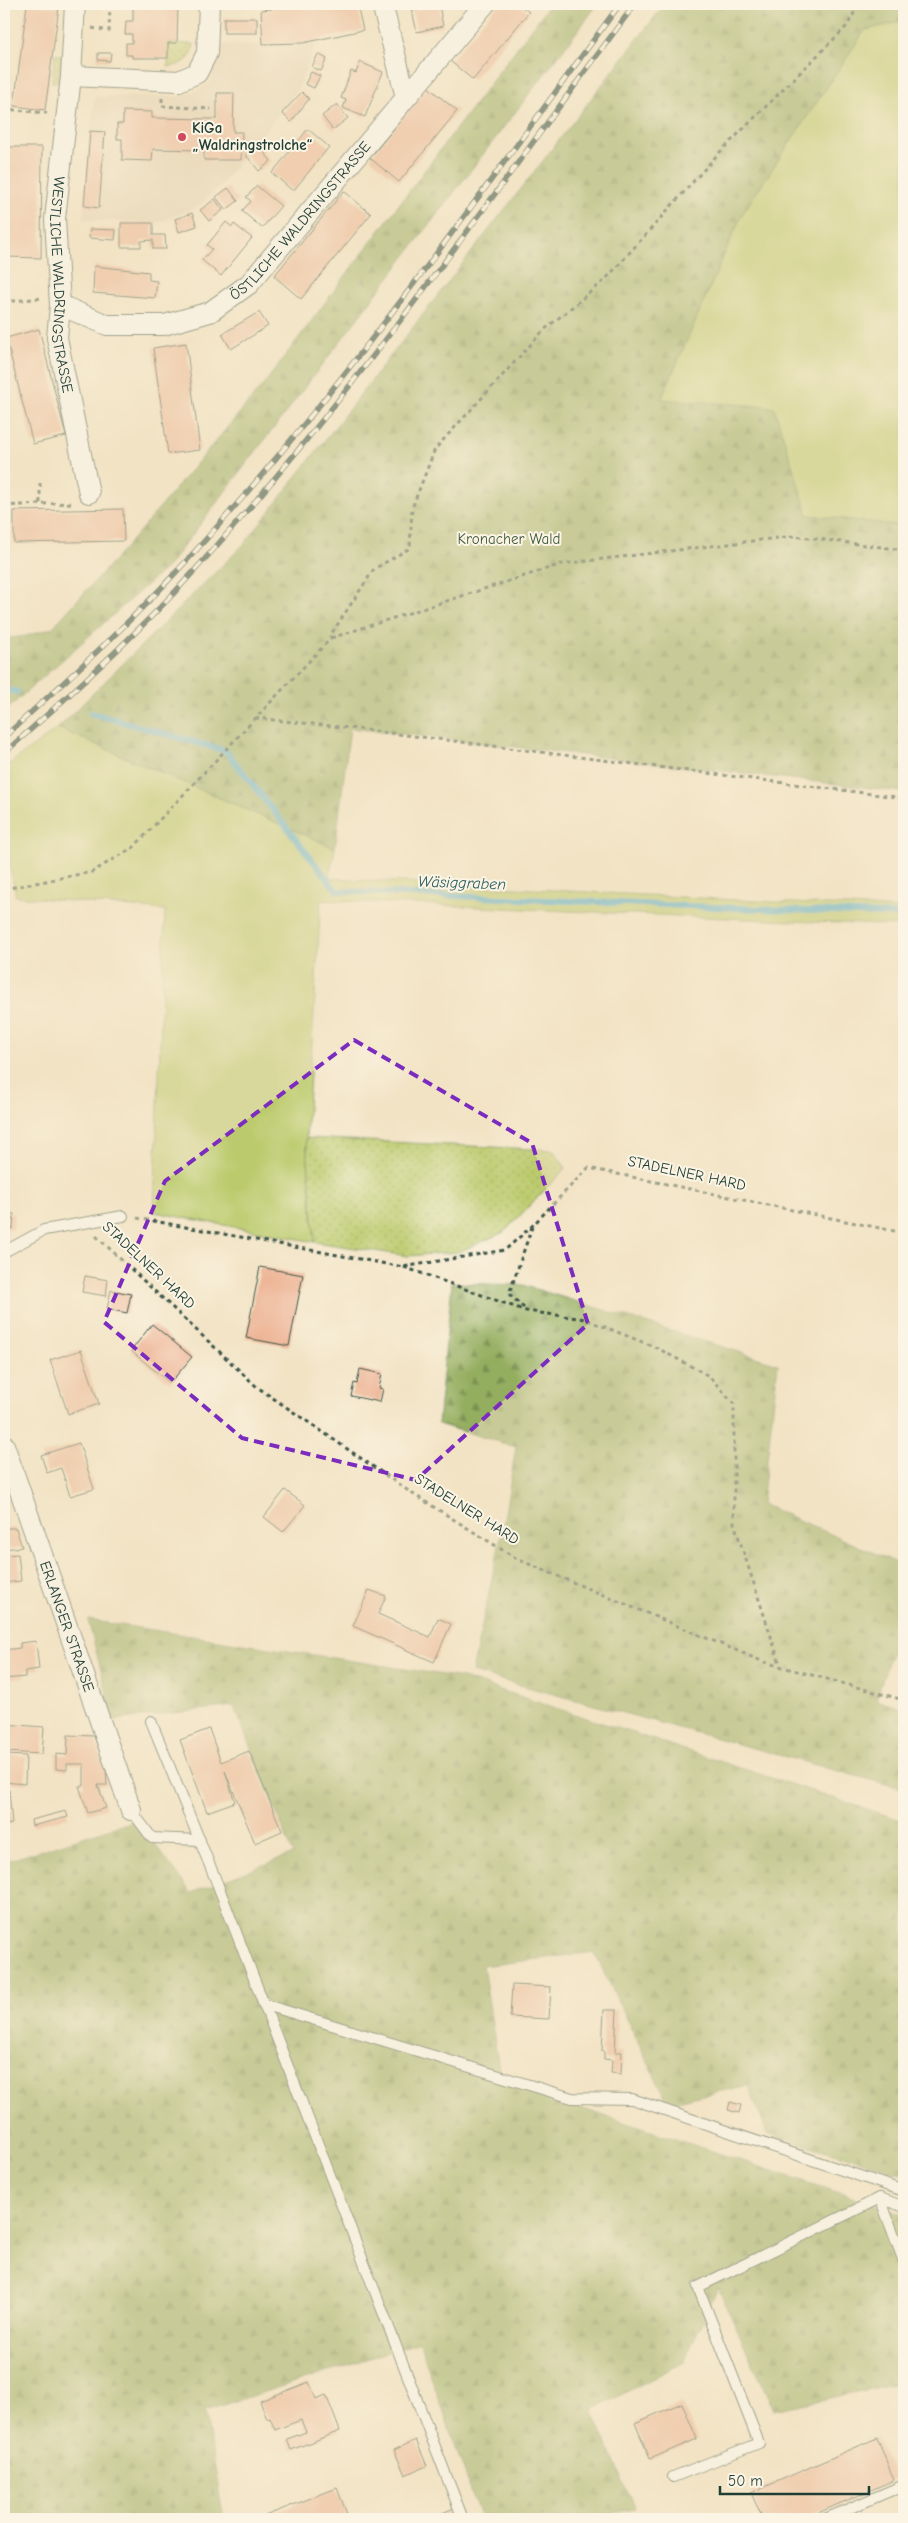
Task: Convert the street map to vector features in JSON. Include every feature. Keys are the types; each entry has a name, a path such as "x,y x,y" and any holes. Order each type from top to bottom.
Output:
{"street":[{"name":"WESTLICHE WALDRINGSTRASSE","path":"74,4 71,76 55,219 60,301 57,338 88,493"},
{"path":"71,76 178,81 196,73 207,53 209,4"},
{"path":"382,4 406,97"},
{"name":"ÖSTLICHE WALDRINGSTRASSE","path":"60,301 106,325 164,326 210,312 249,284 485,4"},
{"name":"ERLANGER STRASSE","path":"4,1445 131,1810"}],"lane":[{"name":"STADELNER HARD","path":"4,1252 44,1230 123,1216"},
{"path":"152,1721 200,1840 463,2519"},
{"path":"131,1810 152,1838 200,1840"},
{"path":"263,2004 572,2098 632,2099 904,2191"},
{"path":"673,2477 759,2443 698,2287 880,2198 904,2207"},
{"path":"880,2198 904,2262"},
{"path":"825,2519 904,2485"}],"path":[{"path":"74,26 109,31 110,4"},
{"path":"331,638 330,636 374,569 410,548 412,508 436,449 544,330 605,280 718,154 847,26 859,4"},
{"path":"4,109 67,115"},
{"path":"4,302 60,301"},
{"path":"40,482 40,504"},
{"path":"4,506 94,502 88,493"},
{"path":"4,889 92,872 134,847 204,775 331,638 562,564 794,536 904,550"},
{"path":"255,718 350,728 904,798"},
{"name":"STADELNER HARD","path":"123,1216 403,1267 505,1250 532,1226 588,1168 904,1233"},
{"name":"STADELNER HARD","path":"82,1223 257,1387 413,1494 517,1559 764,1662 904,1700"},
{"path":"526,1311 509,1294 532,1226"},
{"path":"403,1267 526,1311 585,1319 657,1348 709,1376 734,1404 734,1523 781,1667"}],"highlighted area":[{"path":"354,1040 532,1143 588,1324 416,1480 242,1438 104,1322 165,1181"}],"shaded area":[{"name":"KiGa „Waldringstrolche“","path":"222,44 316,45 297,91 221,185 198,207 158,223 83,220 84,206 99,207 105,133 90,131 95,97 185,96 210,83"}],"green space":[{"path":"550,4 598,4 169,565 4,712 4,639 26,636 52,628 127,546 264,384"},
{"name":"Kronacher Wald","path":"665,4 904,4 904,21 865,30 742,214 661,399 774,407 808,515 904,526 904,792 350,728 335,848 58,728 244,544"},
{"path":"904,21 904,526 808,515 774,407 661,400 742,214 865,30"},
{"path":"168,43 194,44 191,54 186,61 168,67"},
{"path":"55,54 62,55 58,82 52,82"},
{"path":"58,728 335,848 329,878 904,909 904,926 321,900 306,1138 315,1242 154,1212 165,910 16,896 4,841 4,768"},
{"path":"306,1138 553,1150 566,1168 504,1232 458,1252 408,1256 315,1242"},
{"path":"452,1283 523,1285 778,1364 762,1504 904,1566 904,1627 900,1626 876,1700 904,1709 904,1789 472,1672 502,1531 516,1447 438,1424"},
{"path":"88,1620 463,1678 904,1821 904,2174 767,2133 748,2085 668,2103 594,1952 483,1966 501,2082 904,2214 904,2401 893,2384 774,2410 718,2287 684,2362 592,2410 635,2509 575,2519 481,2519 419,2342 205,2411 224,2519 4,2519 4,1862 137,1820 191,1893 293,1854 234,1706 114,1720"}],"building":[{"path":"27,4 59,7 45,110 14,106"},
{"path":"133,4 178,4 177,43 168,43 168,58 132,58 132,55 126,55 126,43 132,43 132,34 125,34 126,21 133,21"},
{"path":"271,4 300,4 300,8 321,4 357,4 363,30 303,43 263,44 261,10 272,9"},
{"path":"498,4 518,4 529,12 473,80 450,61"},
{"path":"439,5 443,26 417,32 412,11"},
{"path":"224,18 257,18 257,33 224,33"},
{"path":"98,53 111,53 110,61 98,60"},
{"path":"318,54 327,59 321,71 312,67"},
{"path":"360,62 383,72 365,117 343,108 346,100 341,98 351,71 356,73"},
{"path":"311,72 320,76 314,88 305,84"},
{"path":"428,87 457,111 399,182 370,158"},
{"path":"302,92 309,99 291,122 282,113"},
{"path":"217,93 234,93 233,132 242,132 241,160 204,160 204,150 153,149 152,161 122,160 122,139 117,139 117,124 123,124 123,111 152,112 152,118 217,119"},
{"path":"337,104 348,118 333,130 322,116"},
{"path":"308,129 329,147 293,191 272,173"},
{"path":"90,131 105,132 99,208 84,206"},
{"path":"256,142 271,161 259,171 246,155"},
{"path":"8,147 42,147 41,258 7,257"},
{"path":"257,186 281,206 262,228 242,211 251,201 246,197"},
{"path":"228,188 238,201 226,210 216,197"},
{"path":"344,191 371,214 301,299 274,276"},
{"path":"215,199 223,210 209,221 200,210"},
{"path":"192,213 197,226 179,232 175,219"},
{"path":"226,222 232,227 234,224 252,238 221,276 202,260 212,249 207,245"},
{"path":"121,223 153,223 153,235 165,235 166,249 153,249 153,240 141,241 141,247 121,247"},
{"path":"90,229 116,230 115,240 89,238"},
{"path":"94,266 149,272 149,280 157,281 155,298 93,293"},
{"path":"259,312 268,326 231,349 222,334"},
{"path":"39,329 66,436 33,444 6,338"},
{"path":"186,343 200,450 168,454 153,348"},
{"path":"123,509 124,541 14,543 14,511"},
{"path":"4,1213 14,1214 13,1229 4,1229"},
{"path":"260,1267 303,1275 289,1346 246,1338"},
{"path":"85,1276 108,1280 106,1296 82,1292"},
{"path":"111,1290 131,1294 127,1313 107,1309"},
{"path":"152,1324 192,1357 170,1383 131,1351"},
{"path":"81,1350 99,1404 68,1414 50,1360"},
{"path":"360,1369 382,1374 379,1388 383,1389 380,1402 351,1396 354,1383 357,1384"},
{"path":"79,1443 94,1489 70,1496 61,1468 47,1473 41,1455"},
{"path":"285,1490 305,1505 283,1532 264,1517"},
{"path":"4,1528 16,1528 22,1547 4,1549"},
{"path":"18,1554 21,1581 4,1583 4,1555"},
{"path":"369,1590 386,1596 378,1614 430,1637 438,1618 451,1624 434,1662 353,1626"},
{"path":"36,1641 39,1669 25,1671 25,1677 4,1679 4,1650 20,1648 20,1643"},
{"path":"4,1724 44,1727 42,1754 4,1752"},
{"path":"209,1729 221,1762 249,1751 282,1831 255,1843 225,1771 235,1802 207,1812 180,1740"},
{"path":"68,1735 94,1736 106,1769 107,1785 98,1785 106,1808 88,1813 79,1786 84,1786 84,1764 67,1764 67,1770 56,1769 56,1754 67,1755"},
{"path":"4,1755 26,1756 25,1784 4,1782"},
{"path":"9,1790 12,1824 4,1825 4,1791"},
{"path":"66,1811 68,1817 32,1826 31,1820"},
{"path":"512,1985 551,1987 549,2019 510,2017"},
{"path":"604,2010 617,2010 615,2052 622,2052 621,2074 611,2073 612,2060 604,2059 604,2051 602,2051"},
{"path":"730,2102 741,2105 739,2113 728,2110"},
{"path":"309,2382 316,2399 326,2395 340,2431 291,2450 287,2439 306,2432 301,2420 275,2430 270,2418 267,2419 260,2401"},
{"path":"682,2403 697,2439 650,2459 635,2423"},
{"path":"877,2438 894,2480 804,2519 763,2519 751,2493"},
{"path":"416,2440 427,2466 405,2475 394,2450"},
{"path":"337,2488 349,2519 257,2519"},
{"path":"456,2507 462,2519 429,2519"}],"waterway":[{"name":"Wäsiggraben","path":"4,689 17,692"},
{"name":"Wäsiggraben","path":"91,713 226,751 337,891 904,915"}],"railway":[{"path":"4,737 146,604 227,516 286,446 401,301 620,4"},
{"path":"4,753 153,615 236,524 296,453 412,305 635,4"}],"place":[{"name":"KiGa „Waldringstrolche“","path":"182,137"}]}
